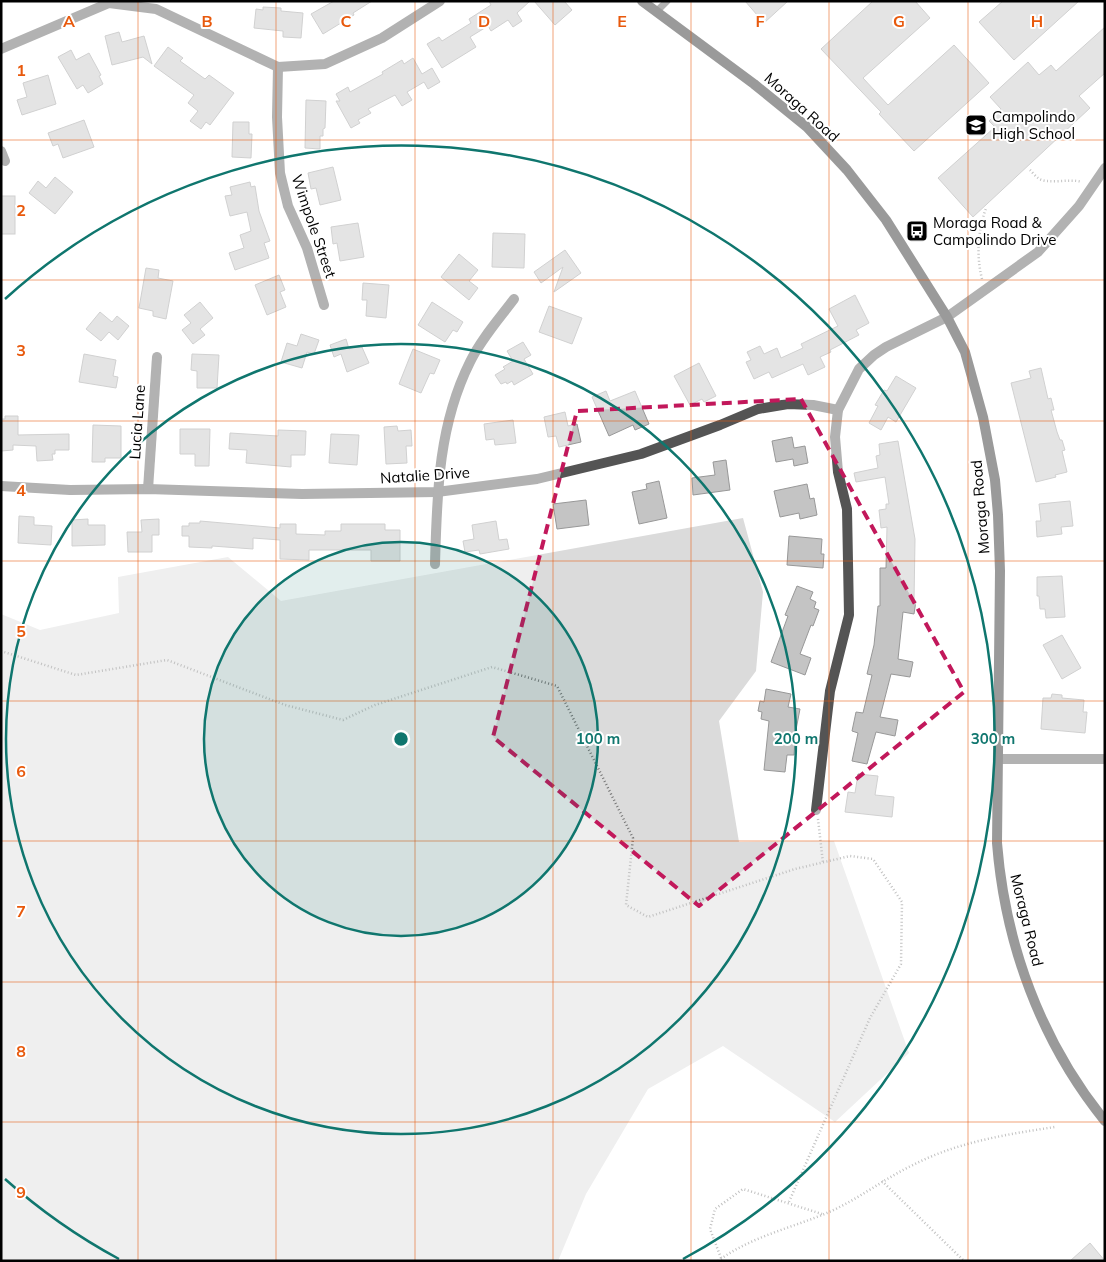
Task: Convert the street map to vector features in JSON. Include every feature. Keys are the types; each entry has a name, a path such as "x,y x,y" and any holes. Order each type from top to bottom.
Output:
{"main road":[{"name":"Moraga Road","path":"642,1 754,84 807,128 847,170 886,220 947,317 965,352 983,416 995,480 1000,571 997,843 1005,906 1015,946 1033,999 1048,1034 1076,1082 1105,1121"}],"street":[{"path":"1,49 109,3 157,5 278,67 324,64 382,38 440,1"},
{"name":"Wimpole Street","path":"278,67 277,117 280,173 288,206 307,248 324,305"},
{"path":"816,810 830,690 849,614 847,509 838,472 835,437 838,410 859,369 874,355 886,347 947,317 1038,252 1079,206 1105,168"},
{"path":"435,564 437,492 448,418 470,361 514,299"},
{"name":"Lucia Lane","path":"148,490 157,357"},
{"name":"Natalie Drive","path":"1,486 70,490 302,494 437,492 537,479 641,454 758,409 788,404 838,410"},
{"path":"999,759 1105,759"}],"lane":[{"path":"656,12 667,1"}],"path":[{"path":"1030,170 1039,179 1045,181 1075,180 1093,186"},
{"path":"984,290 978,265 978,240 986,208"},
{"path":"1,651 76,675 167,660 285,705 343,720 375,705 492,667 557,686 633,838 626,905 648,917 795,870 850,856 873,859 902,902 901,964 870,1018 788,1204"},
{"path":"816,810 823,863"},
{"path":"823,1215 743,1190 715,1209 710,1229 720,1260 740,1247 823,1215 854,1200 882,1181 917,1163 957,1148 1011,1134 1055,1127"},
{"path":"882,1181 964,1261"}],"highlighted area":[{"path":"801,399 964,692 699,906 493,737 577,411"}],"shaded area":[{"path":"743,518 763,592 756,671 719,721 739,842 834,841 909,1053 835,1122 723,1046 648,1089 586,1194 558,1261 1,1261 1,614 40,630 119,613 118,577 228,557 281,601"}],"building":[{"path":"334,1 372,1 353,13 354,15 323,34 311,14"},
{"path":"489,1 530,1 517,13 522,21 513,27 508,20 491,31 488,26 470,37 476,47 442,68 427,44 439,37 442,41 471,23 469,19 491,5"},
{"path":"534,1 564,1 572,10 555,25"},
{"path":"745,1 788,1 764,23"},
{"path":"873,1 915,1 930,18 863,78 888,105 954,45 989,83 914,151 879,114 881,112 821,49"},
{"path":"1003,1 1079,1 1014,60 979,22"},
{"path":"263,7 281,8 281,11 303,13 301,38 283,37 283,31 254,28 256,9 263,10"},
{"path":"1105,27 1105,73 1079,96 1090,108 973,217 938,178 995,127 989,121 1001,109 990,97 1028,62 1039,75 1051,65 1056,71"},
{"path":"119,32 122,42 144,36 152,64 143,57 112,65 105,36"},
{"path":"168,47 183,58 180,61 205,79 209,75 234,93 210,125 206,122 201,129 190,121 198,111 188,103 194,95 154,66"},
{"path":"71,50 76,60 89,53 101,75 99,76 103,84 88,93 83,85 77,89 58,57"},
{"path":"413,58 422,74 432,68 440,82 428,89 424,82 407,92 412,100 402,106 395,95 368,109 371,113 358,120 360,123 351,128 336,101 340,101 336,94 348,87 350,92 383,74 382,72 402,60 404,64"},
{"path":"48,75 56,104 22,115 17,100 27,97 23,83"},
{"path":"306,100 326,101 325,128 323,129 323,136 320,136 320,149 305,148"},
{"path":"84,120 94,147 63,158 58,144 53,146 48,133"},
{"path":"233,122 249,122 249,134 252,134 251,158 232,157"},
{"path":"333,167 341,200 320,205 316,188 311,189 308,173"},
{"path":"55,177 73,192 55,214 29,193 38,181 46,188"},
{"path":"250,182 251,187 255,186 259,211 270,241 264,243 269,258 235,270 229,253 244,248 240,235 251,231 247,212 230,216 225,196 232,195 230,187"},
{"path":"1,196 15,196 15,234 1,234"},
{"path":"358,223 364,257 340,261 337,243 333,244 331,227"},
{"path":"493,233 525,234 524,268 492,267"},
{"path":"565,250 581,273 554,292 563,267 541,283 534,272"},
{"path":"459,254 478,270 469,281 478,288 469,300 441,277"},
{"path":"146,268 159,270 158,278 173,281 166,319 153,316 153,311 139,308"},
{"path":"279,275 285,290 280,292 286,307 267,315 255,285"},
{"path":"363,283 389,285 386,318 366,316 367,300 362,300"},
{"path":"855,295 869,323 856,330 859,335 820,357 825,367 808,375 803,364 772,378 769,372 754,379 746,362 751,360 747,352 760,346 764,354 777,348 781,358 803,348 801,344 838,326 829,309"},
{"path":"200,302 213,318 200,329 205,335 193,344 182,330 191,323 184,315"},
{"path":"432,302 463,322 457,332 453,330 445,342 418,325"},
{"path":"549,306 582,318 572,344 539,332"},
{"path":"100,312 112,322 117,316 129,326 118,340 109,332 101,341 86,329"},
{"path":"301,334 319,340 314,354 307,352 302,368 281,362 287,343 297,346"},
{"path":"346,339 349,349 361,345 369,363 347,372 341,354 334,357 330,345"},
{"path":"523,342 531,355 524,359 533,374 514,385 512,381 507,384 506,382 501,384 495,375 513,361 507,351"},
{"path":"413,349 440,360 434,374 430,373 421,393 399,384"},
{"path":"84,354 116,360 113,376 118,377 116,388 79,382"},
{"path":"192,354 219,355 217,388 197,388 197,371 191,370"},
{"path":"699,363 716,396 704,402 702,399 690,405 674,376"},
{"path":"1041,368 1048,399 1051,398 1054,410 1051,410 1057,432 1065,450 1062,451 1067,472 1036,482 1011,383 1031,378 1029,371"},
{"path":"896,376 916,388 896,422 888,417 881,430 869,423 878,406 875,405 884,390 887,391"},
{"path":"606,391 610,401 635,391 649,424 635,430 633,425 609,436 592,397"},
{"path":"565,412 568,426 577,424 581,442 559,447 556,436 548,437 544,417"},
{"path":"5,416 18,416 18,435 69,434 69,450 55,450 55,454 52,454 53,460 37,461 36,446 13,445 13,450 1,451 1,419 5,419"},
{"path":"513,420 516,443 495,445 494,439 486,440 484,424"},
{"path":"93,425 121,426 121,458 105,458 105,462 92,462"},
{"path":"397,426 398,431 411,430 412,446 406,446 407,463 386,464 384,427"},
{"path":"180,429 210,429 209,466 195,466 195,454 180,454"},
{"path":"278,430 306,431 305,455 291,455 291,467 246,463 247,450 229,449 230,433 278,436"},
{"path":"331,434 359,435 357,465 329,463"},
{"path":"792,437 794,448 805,446 808,463 794,466 793,459 776,462 772,441"},
{"path":"898,441 915,539 914,601 916,601 914,614 903,612 898,659 913,662 910,677 891,674 880,717 898,720 895,736 876,732 867,764 852,761 858,733 852,731 856,712 863,713 872,675 867,674 874,645 878,606 880,606 880,568 886,568 887,527 881,528 879,510 886,509 886,504 889,504 885,477 856,482 854,473 878,468 876,456 880,455 879,444"},
{"path":"726,460 730,490 693,495 692,478 715,475 713,462"},
{"path":"659,481 667,518 639,524 632,492 647,489 646,484"},
{"path":"807,484 810,499 814,498 817,515 800,519 799,513 780,517 774,491"},
{"path":"586,500 589,525 557,529 553,504"},
{"path":"1070,501 1073,526 1061,527 1062,534 1037,537 1036,521 1041,521 1039,504"},
{"path":"19,516 34,517 34,525 52,526 51,545 18,543"},
{"path":"88,519 88,525 105,525 105,545 72,546 72,520"},
{"path":"159,519 159,535 152,535 152,552 128,552 127,532 142,532 141,520"},
{"path":"200,521 280,528 280,524 296,524 296,534 325,535 325,531 341,531 341,524 385,524 385,530 400,530 400,561 371,561 371,550 309,550 309,560 280,559 280,540 253,538 253,549 212,546 212,548 189,547 189,536 182,536 182,526 189,526 189,523 200,523"},
{"path":"496,521 499,540 507,539 509,549 480,554 479,550 465,552 463,541 474,539 472,525"},
{"path":"789,536 822,539 821,554 824,554 823,568 787,565"},
{"path":"1062,576 1065,617 1046,618 1045,609 1040,609 1039,596 1037,596 1037,577"},
{"path":"797,586 813,592 810,599 816,602 814,608 819,610 800,654 811,658 805,675 771,662 788,616 785,615"},
{"path":"1062,635 1081,668 1062,679 1043,645"},
{"path":"766,689 791,694 788,707 800,709 794,740 794,755 787,755 785,772 764,770 769,721 761,719 762,712 758,711 760,701 764,702"},
{"path":"1052,694 1062,695 1062,698 1084,700 1083,712 1087,712 1085,733 1041,729 1043,698 1051,698"},
{"path":"858,774 878,776 875,795 894,797 892,817 845,812 848,792 855,793"},
{"path":"1090,1243 1105,1261 1070,1261"}],"place":[{"name":"Campolindo High School","path":"976,125"},
{"name":"Moraga Road & Campolindo Drive","path":"917,231"}]}
